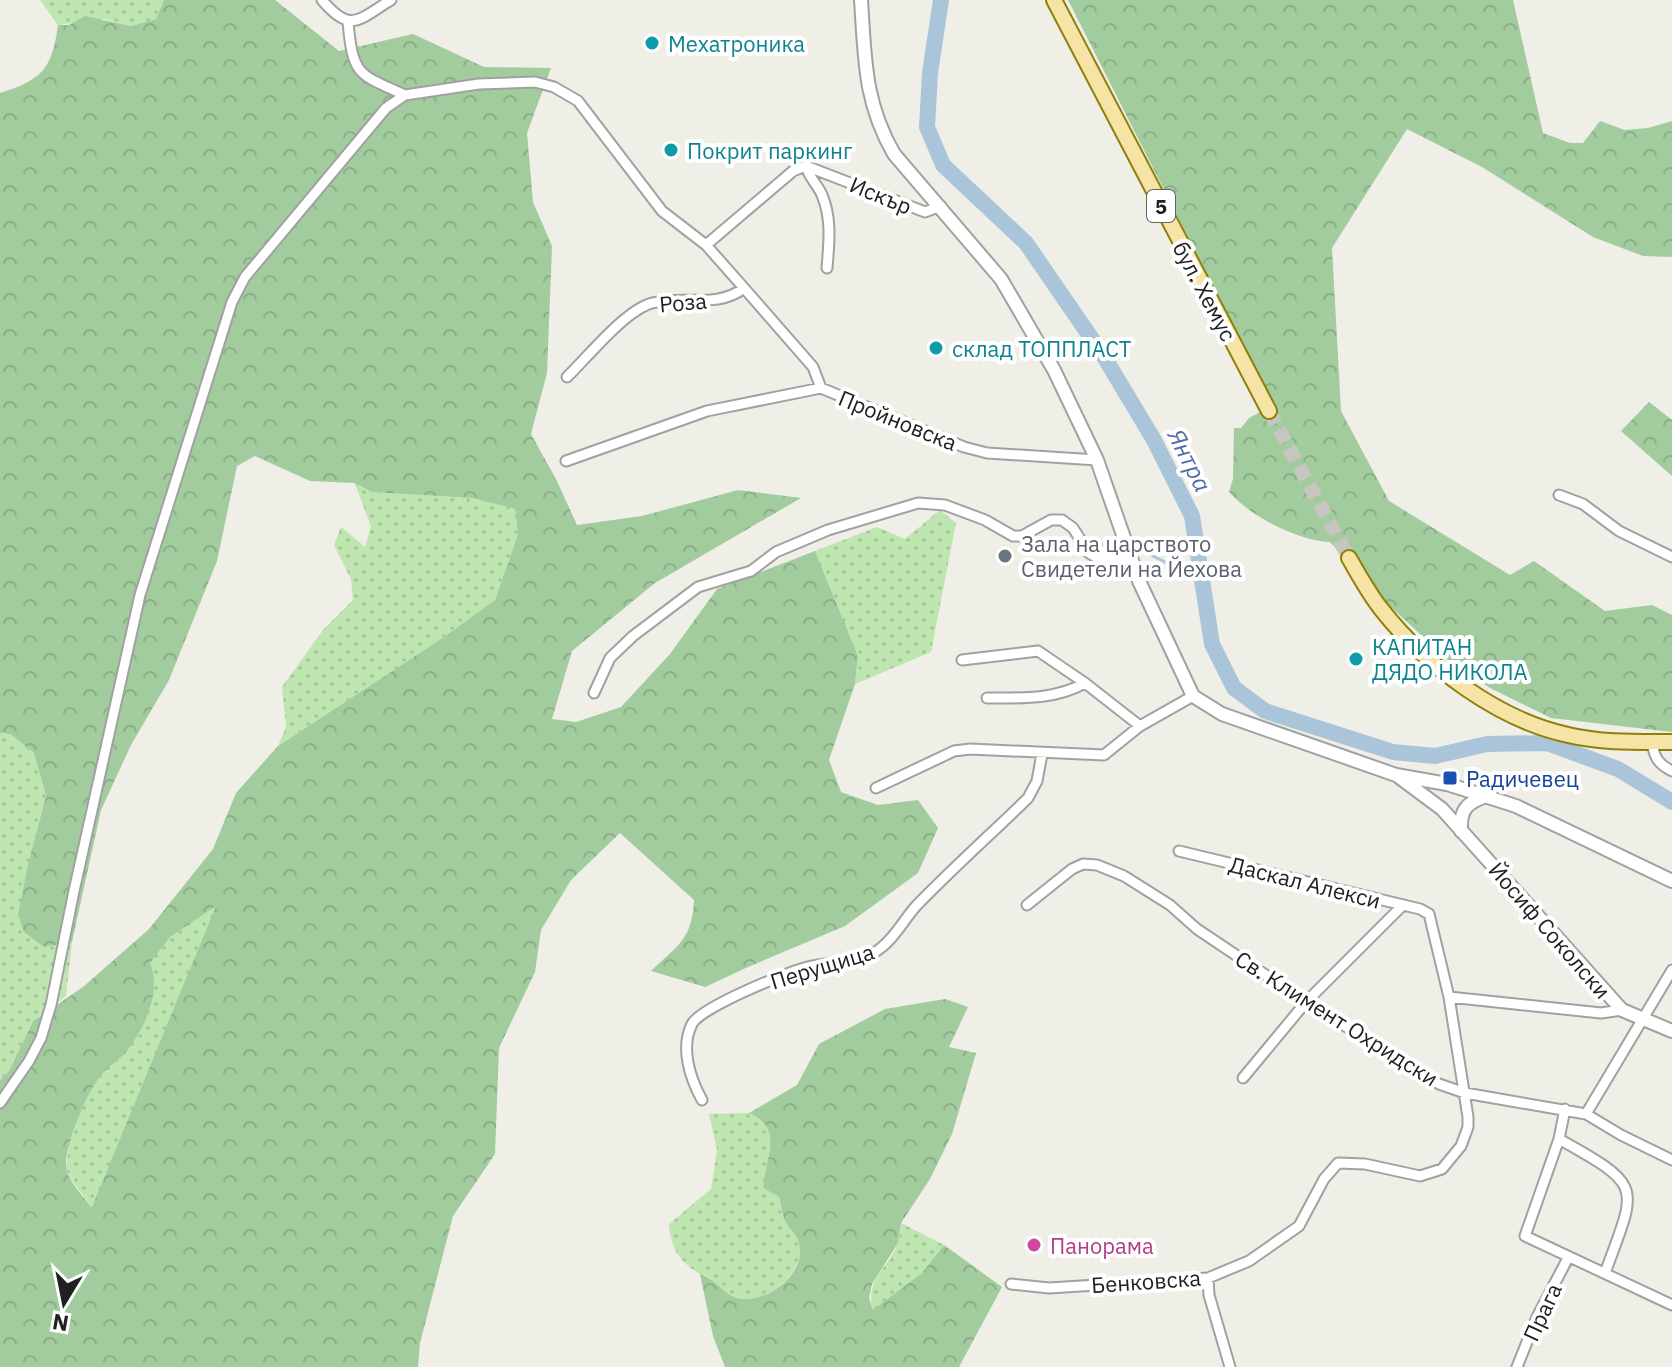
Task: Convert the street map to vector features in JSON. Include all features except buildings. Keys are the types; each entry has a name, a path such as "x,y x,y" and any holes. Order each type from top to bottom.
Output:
{"main road":[{"name":"бул. Хемус","path":"1054,0 1269,411"},
{"path":"1349,558 1382,610 1408,637 1453,678 1493,707 1533,725 1569,735 1615,742 1672,742"}],"street":[{"path":"322,0 340,19 348,22 391,0"},
{"path":"861,0 864,71 877,121 894,154 941,206 1012,296 1054,370 1097,460 1127,552 1193,696 1222,714 1396,775 1447,784 1534,814 1672,881"},
{"path":"348,22 351,52 360,72 371,81 405,95"},
{"path":"0,1103 41,1038 51,1005 140,595 232,302 245,277 386,108 405,95 479,84 535,82 568,93 578,101 662,211 706,245 813,367 821,388"},
{"path":"706,245 793,171 806,166 828,210 827,268"},
{"name":"Искър","path":"806,166 925,212 941,206"},
{"name":"Роза","path":"567,377 624,322 652,303 731,298 744,288"},
{"name":"Пройновска","path":"566,461 707,411 821,388 964,447 987,453 1097,460"},
{"path":"1559,495 1583,504 1619,531 1672,557"},
{"path":"594,693 610,658 633,636 698,587 751,571 776,552 828,530 918,503 945,505 985,520 1013,536 1022,536 1051,520 1062,520 1073,528 1089,553 1096,557 1127,552"},
{"path":"962,660 1038,651 1140,726"},
{"path":"987,698 1046,697 1068,693 1085,683"},
{"path":"876,788 954,751 970,749 1104,755 1140,726 1193,696"},
{"path":"1652,742 1657,761 1672,771"},
{"name":"Перущица","path":"702,1100 686,1053 696,1019 748,990 791,971 866,957 883,947 916,906 1028,798 1037,781 1042,754"},
{"name":"Йосиф Соколски","path":"1396,775 1442,809 1622,1010 1672,1031"},
{"path":"1461,831 1461,813 1472,801 1486,796"},
{"name":"Даскал Алекси","path":"1179,851 1429,914"},
{"name":"Св. Климент Охридски","path":"1027,905 1072,869 1083,864 1097,865 1124,876 1170,905 1197,929 1428,1079 1465,1093 1586,1114 1672,1160"},
{"path":"1243,1078 1306,1002 1403,905"},
{"name":"Бенковска","path":"1011,1284 1049,1288 1208,1278 1249,1261 1299,1226 1324,1179 1338,1163 1365,1164 1420,1176 1442,1169 1461,1146 1468,1127 1449,997 1429,914"},
{"path":"1586,1114 1672,970"},
{"path":"1449,997 1601,1013 1622,1010"},
{"path":"1565,1109 1559,1139 1525,1236 1672,1305"},
{"path":"1559,1139 1611,1169 1629,1194 1628,1210 1605,1273"},
{"name":"Прага","path":"1517,1367 1537,1317 1568,1258"},
{"path":"1208,1278 1209,1295 1230,1367"}],"green space":[{"path":"40,0 164,0 156,19 131,26 104,19 58,25"},
{"path":"164,0 275,0 339,51 413,34 484,67 551,68 527,133 533,202 552,246 547,373 531,434 577,525 642,516 738,490 801,498 655,583 572,651 552,719 576,722 621,707 670,654 717,589 815,551 858,656 855,684 829,760 841,792 878,805 918,800 938,828 918,873 845,926 705,987 651,971 687,933 694,900 620,833 571,880 541,930 535,972 499,1048 495,1154 453,1216 420,1343 418,1367 0,1367 0,1080 9,1071 33,1021 83,987 149,929 213,849 236,793 278,746 495,600 518,534 515,509 472,498 371,492 355,483 310,481 255,456 237,466 217,561 169,680 131,745 101,810 72,942 44,947 24,932 18,915 46,796 34,753 10,734 0,733 0,93 26,83 42,71 52,52 58,25 69,25 85,16 131,26 156,19","holes":["216,906 92,1207 74,1185 66,1167 81,1111 104,1071 124,1054 144,1023 154,986 150,963 170,937"]},
{"path":"1068,0 1513,0 1543,133 1570,143 1583,143 1600,121 1625,130 1672,121 1672,257 1643,256 1593,237 1482,167 1407,129 1332,248 1341,411 1389,501 1510,575 1534,561 1605,611 1652,605 1672,615 1672,732 1551,718 1490,688 1449,661 1391,607 1330,542 1317,541 1275,526 1249,510 1229,492 1233,479 1234,428 1241,428 1249,418 1273,405"},
{"path":"1649,402 1672,420 1672,476 1621,431"},
{"path":"355,483 371,492 472,498 515,509 518,534 495,600 278,746 286,727 282,687 323,630 353,600 351,579 334,545 341,527 365,547 371,527"},
{"path":"940,510 956,523 931,652 855,684 858,656 815,551 877,527 905,539"},
{"path":"0,733 10,734 34,753 46,796 28,864 19,915 44,947 72,942 66,996 33,1021 9,1071 0,1080"},
{"path":"217,905 92,1208 66,1168 69,1145 83,1103 103,1071 123,1055 149,963 170,937"},
{"path":"945,999 968,1007 949,1047 976,1053 952,1134 930,1179 901,1223 898,1243 872,1284 869,1298 873,1310 922,1273 944,1245 1002,1287 959,1367 725,1367 713,1336 700,1274 737,1298 759,1297 788,1279 799,1259 800,1249 784,1219 779,1197 763,1188 770,1136 767,1127 749,1113 797,1085 819,1044 885,1009"},
{"path":"749,1113 767,1127 770,1136 763,1188 779,1197 787,1225 798,1239 800,1253 785,1281 766,1294 745,1299 731,1295 705,1275 701,1279 700,1274 677,1254 669,1224 711,1189 717,1150 709,1114"},
{"path":"901,1223 944,1245 922,1273 873,1311 872,1290 894,1252"}],"waterway":[{"name":"Янтра","path":"941,0 930,73 927,127 943,165 1026,243 1103,355 1154,440 1192,516 1212,644 1234,688 1265,711 1393,752 1435,756 1487,744 1547,743 1618,769 1672,802"},
{"path":"1091,544 1123,547"},
{"path":"1130,548 1139,549 1171,565 1199,564"}],"tunnel":[{"path":"1269,411 1349,558"}],"place":[{"name":"Мехатроника","path":"652,43"},
{"name":"Покрит паркинг","path":"671,150"},
{"name":"склад ТОППЛАСТ","path":"936,348"},
{"name":"Зала на царството Свидетели на Йехова","path":"1005,556"},
{"name":"КАПИТАН ДЯДО НИКОЛА","path":"1356,659"},
{"name":"Радичевец","path":"1450,778"},
{"name":"Панорама","path":"1034,1245"}]}
